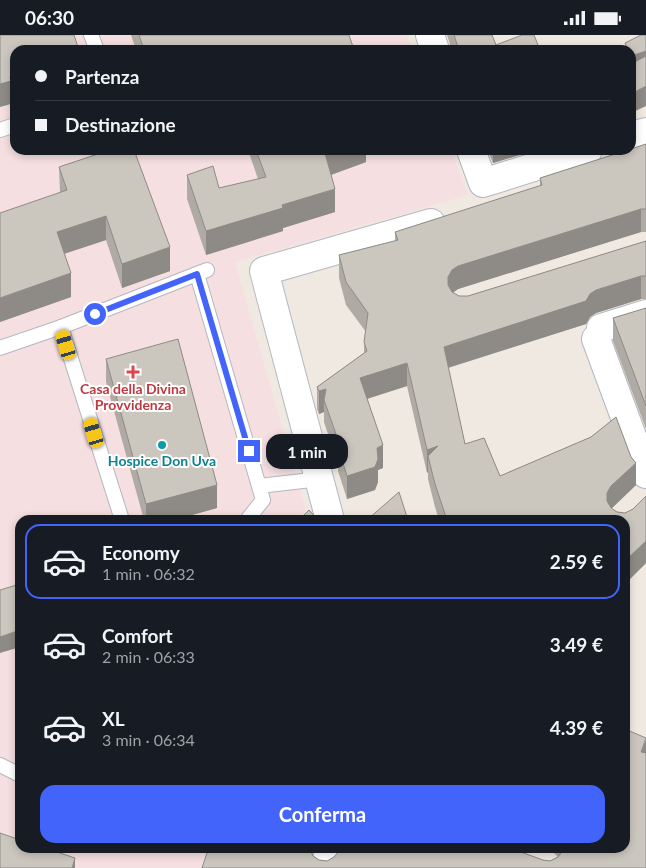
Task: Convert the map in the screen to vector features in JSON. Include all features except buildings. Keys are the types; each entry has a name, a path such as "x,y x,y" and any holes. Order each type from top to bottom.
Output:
{"street":[{"path":"472,155 480,195"},
{"path":"480,195 576,155"},
{"path":"480,195 506,199"},
{"path":"329,515 264,271 450,217"},
{"path":"646,314 599,334 646,474"},
{"path":"324,868 328,853"}],"lane":[{"path":"0,348 61,327 202,272 263,500 251,515"},
{"path":"61,327 120,515"},
{"path":"259,486 320,479"},
{"path":"0,765 15,772"}],"shaded area":[{"name":"Casa della Divina Provvidenza","path":"0,35 407,35 410,45 10,45 10,155 453,155 468,195 235,262 306,511 302,515 15,515 15,853 312,853 307,868 0,868"}],"place":[{"name":"Casa della Divina Provvidenza","path":"133,372"},
{"name":"Hospice Don Uva","path":"162,445"}],"route":[{"path":"95,314 197,274 249,451"}]}
